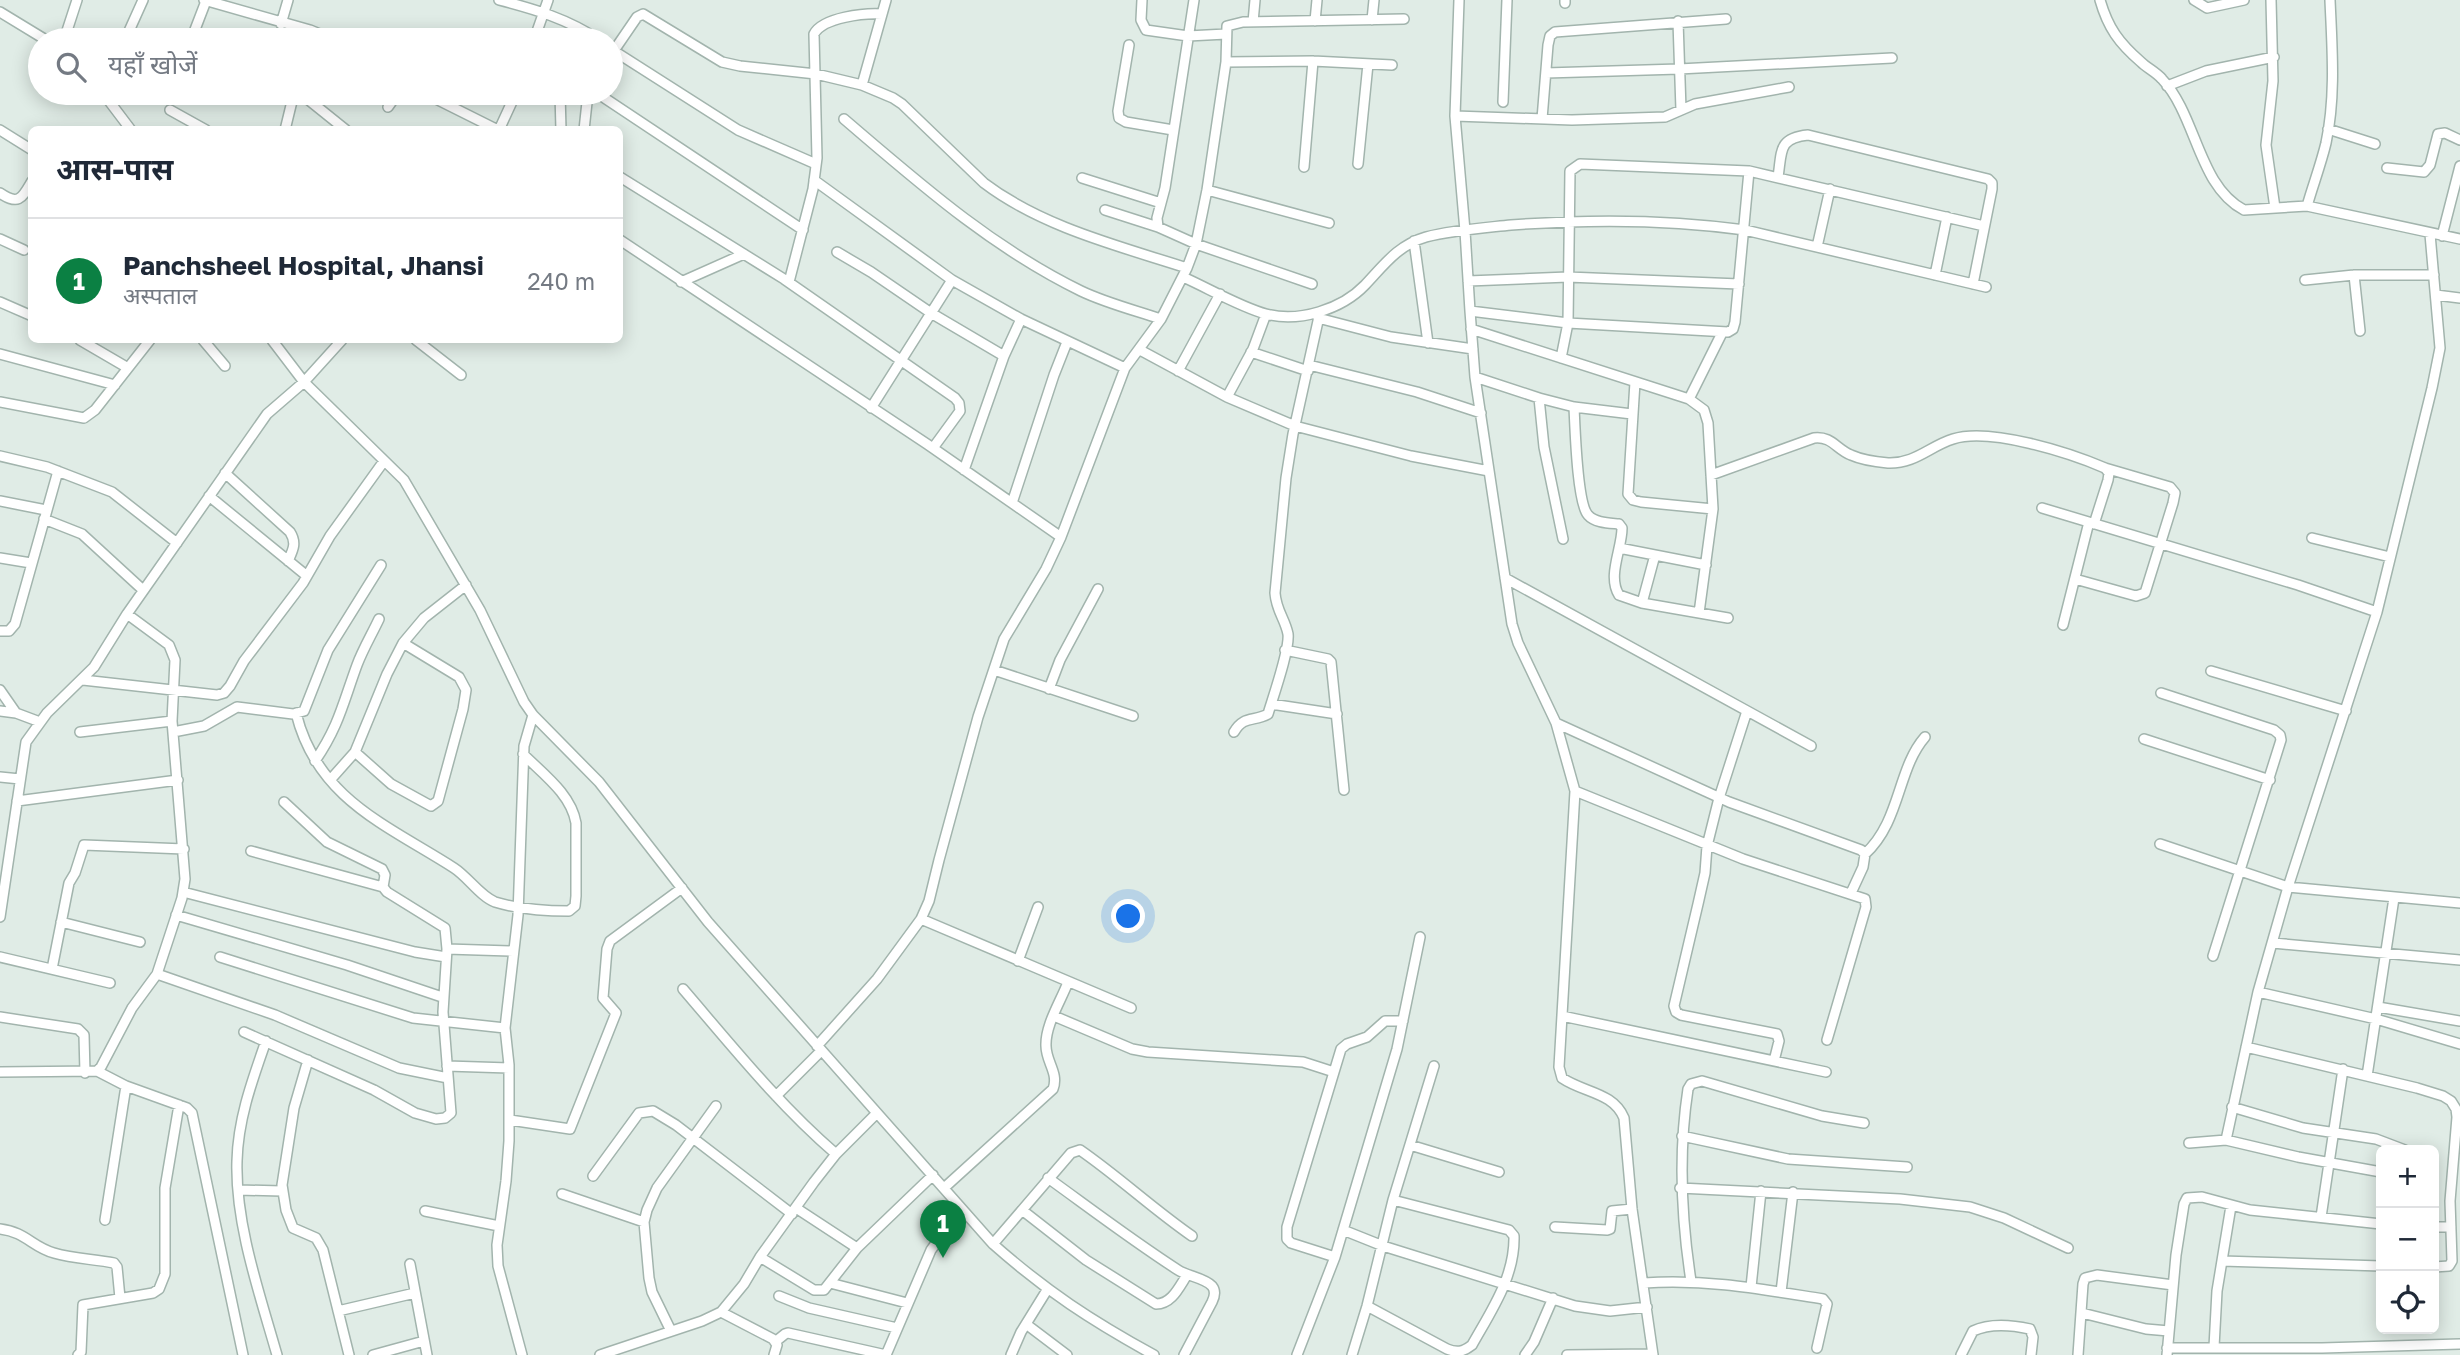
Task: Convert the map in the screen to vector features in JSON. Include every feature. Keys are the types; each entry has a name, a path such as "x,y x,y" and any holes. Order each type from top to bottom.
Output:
{"street":[{"path":"68,28 77,0"},
{"path":"130,28 143,0"},
{"path":"281,24 288,0"},
{"path":"499,0 544,12 579,28"},
{"path":"538,28 548,0"},
{"path":"862,85 886,0"},
{"path":"1142,0 1141,20 1146,30 1188,36 1226,34"},
{"path":"1158,227 1157,218 1194,0"},
{"path":"1253,22 1255,0"},
{"path":"1315,21 1317,0"},
{"path":"1372,20 1374,0"},
{"path":"1459,0 1455,116 1475,377 1512,624 1518,643 1556,723 1575,791 1559,1067 1562,1078 1619,1105 1624,1118 1632,1209 1653,1354 1566,1355"},
{"path":"1503,102 1507,0"},
{"path":"2100,0 2112,32 2143,64 2163,79 2186,118 2214,181 2227,199 2244,210 2307,206 2460,239"},
{"path":"2194,0 2207,8 2244,0"},
{"path":"2271,0 2274,57 2266,145 2275,208"},
{"path":"2307,206 2328,129 2333,69 2330,0"},
{"path":"195,28 205,1 291,28"},
{"path":"623,37 637,17 643,14 722,62 816,74 862,85 902,104 984,183 999,194 1075,230 1185,273 1266,314 1319,315 1391,337 1473,349"},
{"path":"789,282 816,164 816,30 856,14 882,14"},
{"path":"1,17 28,31"},
{"path":"776,1096 877,979 920,919 929,901 1004,639 1046,569 1061,537 1125,368 1161,319 1185,273 1196,244 1208,190 1226,62 1228,24 1404,19"},
{"path":"1542,119 1548,45 1550,36 1555,32 1726,19"},
{"path":"1678,21 1681,110"},
{"path":"1129,45 1119,118 1126,122 1173,130"},
{"path":"2167,86 2206,71 2274,57"},
{"path":"1546,73 1892,58"},
{"path":"623,59 738,130 816,164"},
{"path":"1226,62 1313,61 1392,65"},
{"path":"1304,167 1313,61"},
{"path":"1358,164 1368,64"},
{"path":"1455,116 1542,119 1665,117 1695,104 1788,87"},
{"path":"112,105 128,126"},
{"path":"286,126 291,105"},
{"path":"315,105 341,126"},
{"path":"448,105 490,126"},
{"path":"500,126 510,105"},
{"path":"560,105 561,126"},
{"path":"584,126 587,105"},
{"path":"615,105 803,230"},
{"path":"170,110 199,126"},
{"path":"844,119 977,229 1079,290 1161,319"},
{"path":"2328,129 2375,144"},
{"path":"0,130 28,148"},
{"path":"2387,168 2424,172 2430,165 2438,134 2445,133 2460,140"},
{"path":"1778,177 1782,149 1789,138 1808,135 1988,179 1992,183 1992,189 1973,284"},
{"path":"1561,358 1568,323 1570,171 1580,164 1749,171 1984,226"},
{"path":"2442,236 2460,166"},
{"path":"1469,312 1568,323 1723,333 1733,329 1749,171"},
{"path":"1082,178 1161,203"},
{"path":"623,179 789,282 955,398 959,403 958,415 933,448"},
{"path":"814,180 952,280 1021,319 1125,368"},
{"path":"0,193 19,200 28,188"},
{"path":"1817,247 1830,189"},
{"path":"1208,190 1329,223"},
{"path":"1105,210 1312,284"},
{"path":"1935,275 1947,217"},
{"path":"1234,732 1239,724 1246,720 1267,715 1285,650 1288,634 1276,604 1275,593 1286,478 1319,315 1355,295 1392,254 1414,241 1465,231 1569,220 1707,225 1745,230 1986,287"},
{"path":"2226,1140 2258,992 2288,887 2377,612 2440,348 2430,234"},
{"path":"0,239 24,250"},
{"path":"1414,241 1428,343"},
{"path":"623,242 933,448 1061,537"},
{"path":"837,252 1004,356"},
{"path":"681,282 744,254"},
{"path":"2305,280 2354,275 2434,275"},
{"path":"2354,275 2360,331"},
{"path":"1468,281 1568,277 1739,284"},
{"path":"871,408 952,280"},
{"path":"1178,371 1220,293"},
{"path":"2436,295 2460,298"},
{"path":"0,302 28,314"},
{"path":"1227,397 1251,352 1266,314"},
{"path":"964,470 1004,356 1021,319"},
{"path":"1471,329 1689,399 1704,411 1708,423 1713,509 1699,613"},
{"path":"1689,399 1723,333"},
{"path":"1012,503 1067,342"},
{"path":"85,343 128,368"},
{"path":"0,402 84,418 95,411 148,343"},
{"path":"206,343 225,366"},
{"path":"274,343 304,382 404,480 466,585 520,695 533,715 599,782 708,922 993,1244 1047,1290 1094,1322 1154,1355"},
{"path":"0,917 24,746 40,722 94,667 143,590 267,414 304,382 339,343"},
{"path":"420,343 461,375"},
{"path":"1140,350 1227,397 1295,426 1411,456 1489,471"},
{"path":"1251,352 1308,368 1417,392 1481,413"},
{"path":"0,354 115,385"},
{"path":"1475,377 1574,407 1632,414"},
{"path":"1635,382 1628,494 1633,500 1713,509"},
{"path":"1539,398 1544,447 1563,539"},
{"path":"1574,407 1578,467 1585,510 1589,517 1619,524 1622,528 1615,574 1616,591 1624,598 1642,603 1728,618"},
{"path":"1711,475 1814,438 1824,437 1854,457 1893,463 1915,459 1955,438 1989,435 2031,444 2174,490 2173,503 2147,588 2141,595 2074,579"},
{"path":"0,456 58,471 112,492 177,543"},
{"path":"83,680 217,695 223,693 307,576 330,536 384,461"},
{"path":"2063,625 2091,523 2108,480 2109,473 2105,468"},
{"path":"0,631 13,629 58,471"},
{"path":"225,473 290,532 294,548 288,561"},
{"path":"209,496 307,576"},
{"path":"0,501 45,515 82,534 143,590"},
{"path":"2042,508 2298,585 2377,612"},
{"path":"2312,538 2390,557"},
{"path":"1619,548 1706,565"},
{"path":"1642,603 1655,555"},
{"path":"0,558 31,563"},
{"path":"80,732 205,726 237,707 296,713 304,711 328,650 381,565"},
{"path":"1505,578 1811,746"},
{"path":"331,779 355,752 387,674 403,643 424,618 466,585"},
{"path":"1049,689 1060,660 1098,589"},
{"path":"0,1072 97,1071 132,1008 157,974 183,892 184,849 173,727 175,660 169,645 127,614"},
{"path":"315,761 331,738 357,664 379,619"},
{"path":"355,752 391,784 431,806 438,801 466,690 459,677 403,643"},
{"path":"1285,650 1328,659 1331,662 1344,790"},
{"path":"994,670 1133,716"},
{"path":"2211,671 2346,711"},
{"path":"0,690 16,713"},
{"path":"2161,693 2274,730 2281,740 2213,956"},
{"path":"1271,704 1337,715"},
{"path":"0,711 16,713 40,722"},
{"path":"1747,711 1719,797 1707,846 1703,884 1674,1006 1676,1012 1681,1015 1777,1034 1779,1041 1774,1060"},
{"path":"296,713 307,750 359,810 459,872 492,900 518,907 569,911 575,906 576,896 574,813 561,792 523,754"},
{"path":"522,1355 498,1266 497,1245 506,1181 510,1120 505,1028 518,907 523,754 533,715"},
{"path":"1556,723 1719,797 1865,854"},
{"path":"1851,893 1863,867 1865,854 1881,836 1895,808 1916,750 1925,737"},
{"path":"2144,739 2270,780"},
{"path":"0,777 20,779"},
{"path":"17,801 178,780"},
{"path":"1575,791 1707,846 1865,899 1866,907 1827,1041"},
{"path":"284,802 327,842 382,869 383,887"},
{"path":"52,969 69,883 84,845 92,843 184,849"},
{"path":"2160,844 2288,887 2460,903"},
{"path":"244,1032 374,1090 415,1113 436,1119 445,1118 450,1113 442,997 447,936 443,926 383,887 251,851"},
{"path":"510,1120 570,1129 615,1013 604,999 607,949 610,941 682,888"},
{"path":"183,892 415,952 513,951"},
{"path":"2367,1076 2388,953 2394,898"},
{"path":"1018,961 1038,907"},
{"path":"176,915 347,965 442,997"},
{"path":"920,919 1131,1008"},
{"path":"61,922 140,942"},
{"path":"1297,1355 1335,1257 1397,1049 1420,937"},
{"path":"2273,943 2460,960"},
{"path":"0,957 110,983"},
{"path":"220,957 395,1013 443,1023 505,1028"},
{"path":"157,974 275,1015 399,1068 448,1078"},
{"path":"944,1188 1053,1089 1055,1078 1045,1044 1069,982"},
{"path":"683,989 776,1096 836,1154"},
{"path":"2258,992 2376,1019 2460,1044"},
{"path":"2378,1007 2460,1021"},
{"path":"1054,1016 1132,1049 1303,1062 1334,1072"},
{"path":"1562,1016 1826,1072"},
{"path":"0,1017 78,1029 84,1035 85,1073"},
{"path":"1335,1257 1291,1243 1287,1240 1286,1233 1343,1046 1367,1037 1385,1021 1403,1021"},
{"path":"266,1041 246,1098 237,1159 238,1190 247,1245 277,1355"},
{"path":"2246,1046 2430,1092 2451,1101 2457,1117 2456,1181 2451,1227 2456,1242 2449,1266 2439,1267"},
{"path":"308,1060 294,1108 282,1191 293,1228 316,1238 323,1250 349,1355"},
{"path":"447,1066 509,1068"},
{"path":"1352,1355 1393,1200 1434,1066"},
{"path":"2320,1217 2343,1069"},
{"path":"97,1071 126,1086 187,1108 195,1119 243,1355"},
{"path":"1691,1281 1680,1188 1682,1136 1688,1089 1696,1081 1822,1116 1864,1123"},
{"path":"105,1220 126,1086"},
{"path":"78,1355 81,1352 83,1305 153,1293 159,1289 165,1275 166,1172 179,1105"},
{"path":"671,1331 652,1292 644,1222 657,1188 716,1106"},
{"path":"2232,1107 2292,1126 2376,1139 2392,1145"},
{"path":"593,1176 639,1113 653,1111 794,1211 857,1248"},
{"path":"600,1355 702,1321 721,1312 744,1284 760,1257 836,1154 876,1114"},
{"path":"1682,1136 1788,1159 1907,1167"},
{"path":"2189,1143 2226,1140 2376,1171"},
{"path":"1410,1145 1499,1172"},
{"path":"993,1244 1071,1153 1080,1150 1192,1236"},
{"path":"760,1257 814,1290 824,1290 857,1248 933,1175"},
{"path":"1048,1178 1109,1224 1187,1275 1210,1284 1215,1296 1184,1355"},
{"path":"1680,1188 1900,1199 1970,1207 2004,1218 2068,1248"},
{"path":"238,1190 282,1191"},
{"path":"1751,1287 1761,1191"},
{"path":"1781,1292 1793,1192"},
{"path":"562,1194 644,1222"},
{"path":"2376,1223 2231,1206 2202,1197 2187,1198 2173,1285 2167,1352 2214,1347 2269,1351 2460,1344"},
{"path":"1367,1306 1421,1337 1455,1352 1472,1345 1505,1284 1514,1243 1514,1236 1509,1230 1393,1200"},
{"path":"2214,1347 2217,1291 2231,1206"},
{"path":"774,1355 775,1342 788,1334 886,1355 931,1250 961,1209"},
{"path":"1555,1227 1607,1230 1610,1229 1612,1211 1632,1209"},
{"path":"425,1210 499,1226"},
{"path":"1022,1210 1086,1260 1156,1304 1171,1299 1187,1275"},
{"path":"2439,1227 2451,1227"},
{"path":"0,1229 17,1232 53,1253 114,1263 117,1266 120,1298"},
{"path":"1343,1230 1383,1246 1591,1310 1647,1307"},
{"path":"2222,1261 2376,1266"},
{"path":"410,1264 427,1355"},
{"path":"2078,1355 2082,1284 2085,1278 2090,1275 2173,1285"},
{"path":"1644,1283 1691,1281 1751,1287 1826,1301 1817,1348"},
{"path":"830,1283 907,1303"},
{"path":"1011,1355 1047,1290"},
{"path":"338,1311 415,1293"},
{"path":"779,1296 809,1308 897,1328"},
{"path":"1525,1355 1534,1342 1553,1298"},
{"path":"721,1312 775,1342"},
{"path":"2082,1313 2146,1329 2169,1331"},
{"path":"1026,1324 1067,1355"},
{"path":"1961,1355 1973,1331 1990,1326 2030,1329 2033,1337 2031,1355"},
{"path":"373,1355 424,1341"}],"place":[{"name":"Panchsheel Hospital, Jhansi","path":"943,1258"}]}
